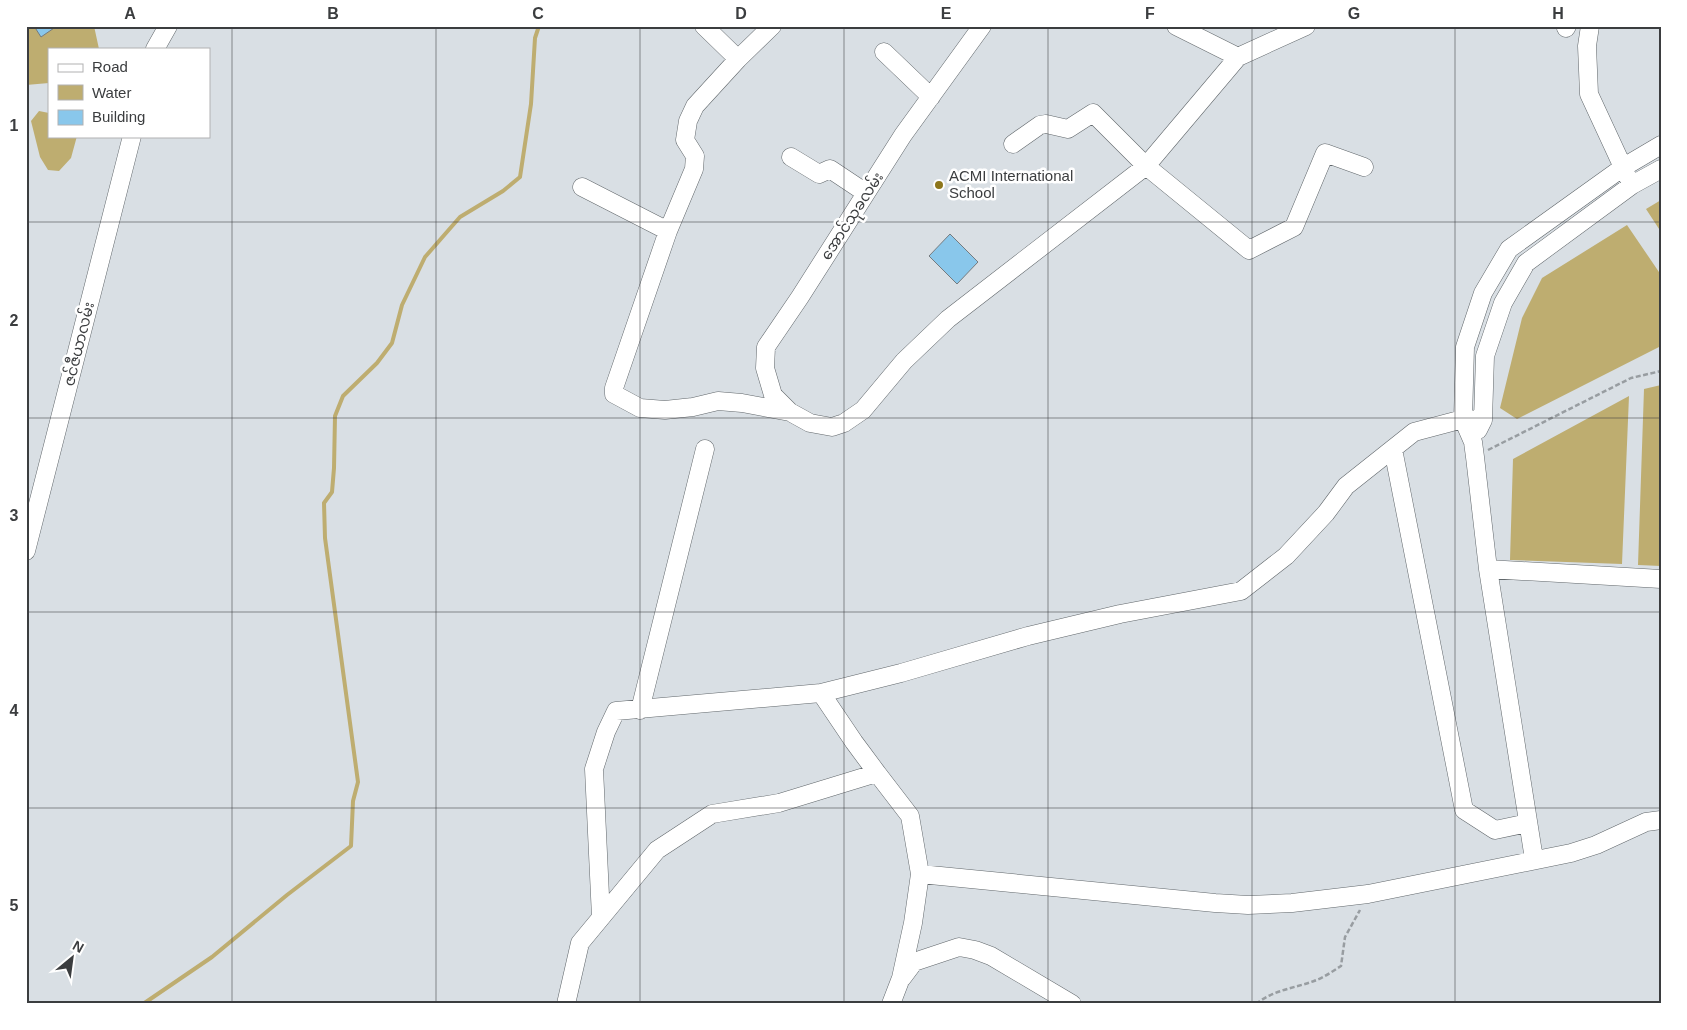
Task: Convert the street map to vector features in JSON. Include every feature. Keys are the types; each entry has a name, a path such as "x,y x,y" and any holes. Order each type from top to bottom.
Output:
{"street":[{"path":"156,48 168,26"},
{"path":"704,26 738,59"},
{"path":"772,26 738,59 695,106 688,121 685,140 695,156 694,169 668,231 614,388 614,394 640,408 665,410 693,407 718,400 790,412 810,423 832,427 844,423 863,410 904,361 948,319 1146,166 1238,57 1306,26"},
{"name":"အောင်သုခလမ်း","path":"790,412 773,394 765,368 766,347 904,135 982,26"},
{"path":"1176,26 1198,31 1238,57"},
{"path":"1590,26 1587,46 1589,94 1622,168 1632,185"},
{"path":"884,52 931,97"},
{"path":"1013,144 1040,125 1046,124 1068,129 1093,113 1146,166 1250,250 1294,227 1325,153 1364,167"},
{"name":"ဇင်ဇီယာလမ်း","path":"26,551 131,138"},
{"path":"1534,859 1488,569 1474,449 1463,419 1465,347 1483,293 1509,249 1622,168 1661,145"},
{"path":"791,157 819,174 830,169 866,193"},
{"path":"1474,449 1483,420 1486,356 1503,303 1526,263 1632,185 1661,169"},
{"path":"582,188 668,231"},
{"path":"601,917 594,769 606,732 616,711 821,693 1120,614 1241,590 1286,556 1326,513 1346,486 1414,432 1463,419 1483,420"},
{"path":"640,710 705,449"},
{"path":"1393,449 1464,810 1495,830 1528,823"},
{"path":"1488,569 1661,579"},
{"path":"821,693 854,742 910,816 920,874 902,978 891,1004"},
{"path":"566,1004 580,943 657,850 712,814 779,803 877,773"},
{"path":"920,874 1215,903 1248,905 1292,902 1368,894 1571,853 1596,845 1646,822 1661,820"},
{"path":"902,978 914,962 959,948 975,950 991,956 1072,1004"}],"path":[{"path":"1474,449 1631,378 1661,371"},
{"path":"1256,1004 1263,998 1314,981 1341,966 1345,937 1368,894"}],"water":[{"path":"26,26 94,26 99,48 48,48 48,83 26,85"},
{"path":"39,111 48,113 48,138 76,138 71,158 59,171 48,170 40,157 31,121"},
{"path":"1661,200 1661,232 1646,209"},
{"path":"1627,225 1661,275 1661,346 1517,419 1500,408 1522,318 1542,278"},
{"path":"1661,385 1661,566 1638,565 1644,389"},
{"path":"1629,396 1622,564 1510,560 1513,459"}],"building":[{"path":"34,26 57,26 41,37"},
{"path":"950,234 978,262 957,284 929,256"}],"waterway":[{"path":"143,1004 212,957 287,895 351,846 353,801 358,782 325,538 324,503 332,492 335,416 343,396 377,363 392,343 402,305 425,257 460,217 503,191 520,177 531,104 535,38 539,26"}],"place":[{"name":"ACMI International School","path":"939,185"}]}
